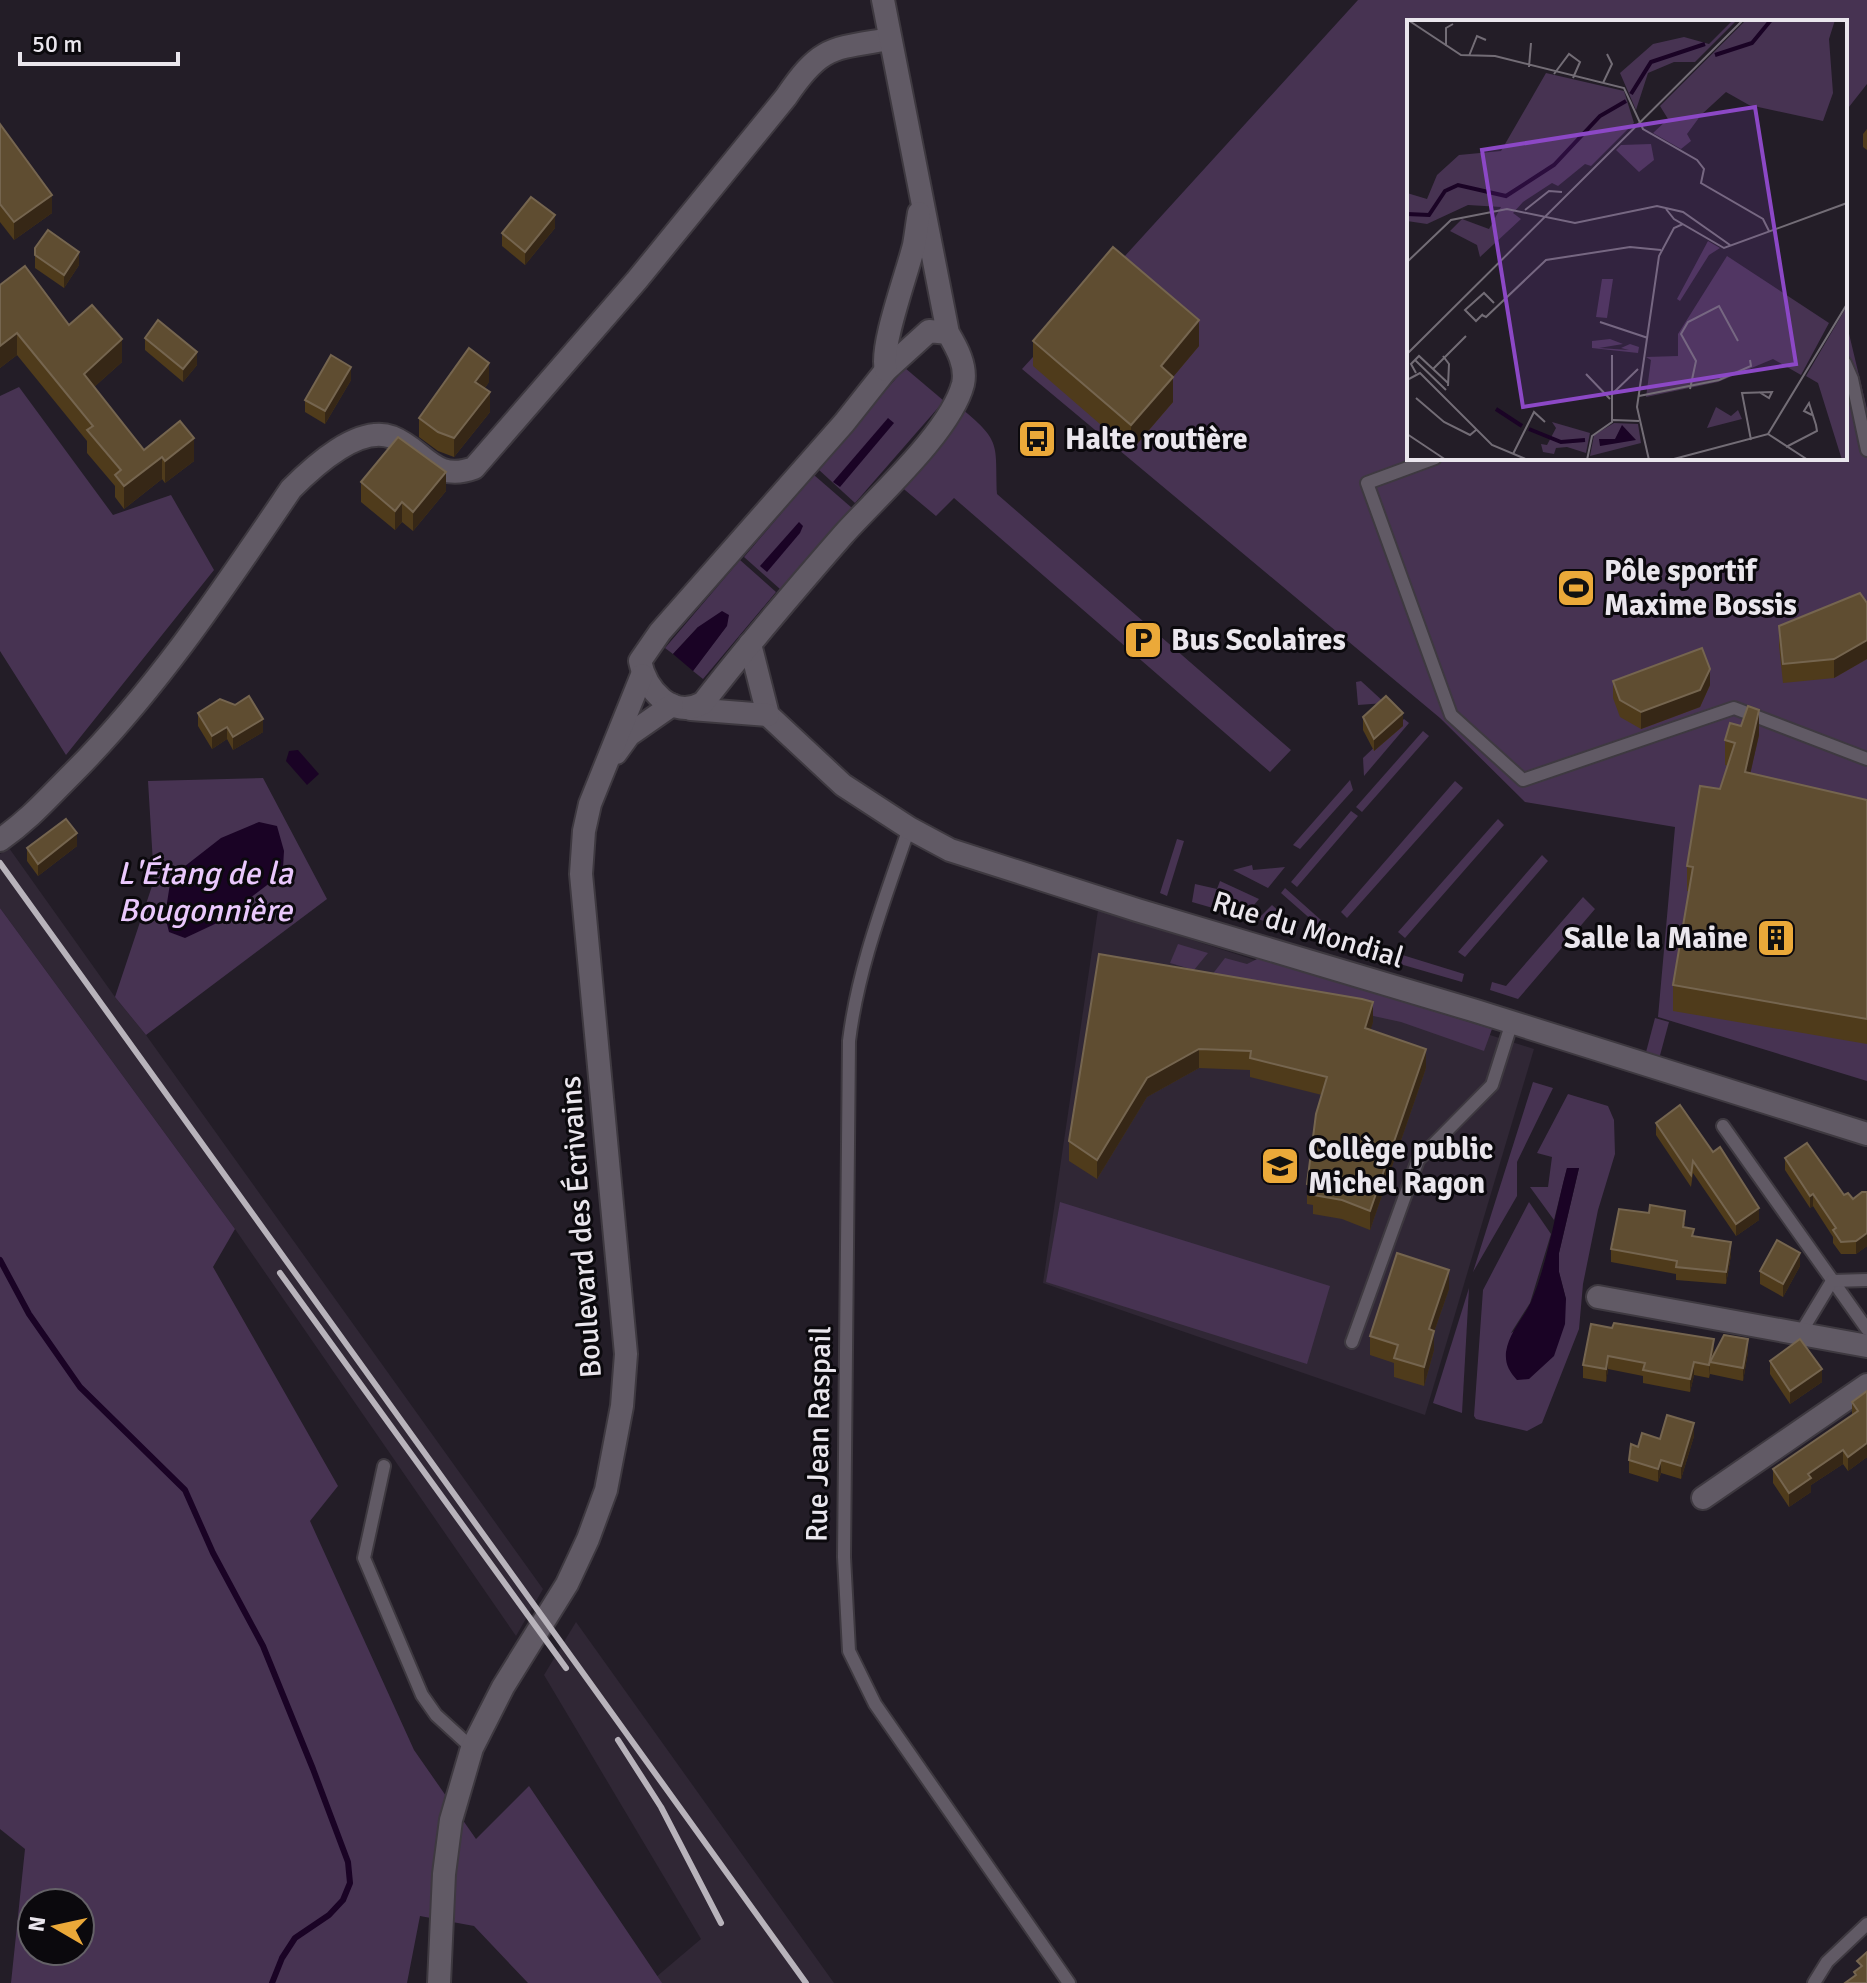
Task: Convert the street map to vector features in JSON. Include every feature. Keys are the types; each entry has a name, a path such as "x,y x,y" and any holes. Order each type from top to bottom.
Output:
{"street":[{"path":"604,768 629,735 682,707 703,703 750,644 953,410 964,380 960,352 948,333 883,0"},
{"path":"0,840 29,820 134,707 186,640 291,489 306,473 349,443 378,435 392,437 438,469 463,472 474,468 637,280 786,97 802,72 822,54 836,48 890,39"},
{"path":"886,370 887,344 914,246 922,196"},
{"path":"750,644 768,715 682,707 655,695 642,675 640,661 660,632 844,423 886,370 929,331 948,333"},
{"path":"604,768 642,675"},
{"name":"Rue du Mondial","path":"768,715 843,785 909,828 950,850 1867,1134"},
{"name":"Boulevard des Écrivains","path":"439,1983 449,1833 472,1748 503,1687 567,1584 588,1539 606,1490 620,1419 626,1354 581,874 584,831 590,804 604,768"},
{"path":"1598,1297 1867,1346"},
{"path":"1703,1498 1867,1385"}],"lane":[{"path":"1847,368 1867,450"},
{"path":"1430,460 1367,483 1451,715 1523,780 1734,708 1867,759"},
{"name":"Rue Jean Raspail","path":"909,828 868,949 855,998 849,1041 844,1557 849,1651 875,1704 1069,1983"},
{"path":"1352,1342 1418,1160 1492,1085 1512,1022"},
{"path":"1723,1126 1867,1329"},
{"path":"1832,1281 1867,1280"},
{"path":"1800,1334 1832,1281"},
{"path":"384,1466 364,1558 422,1695 436,1715 472,1748"},
{"path":"1814,1983 1827,1962 1867,1924"}],"shaded area":[{"name":"Pôle sportif Maxime Bossis","path":"1358,0 1867,0 1867,84 1847,109 1847,20 1407,20 1407,460 1847,460 1847,325 1867,409 1867,1081 1658,1017 1675,827 1525,802 1440,718 1022,369"},
{"path":"905,368 944,401 855,503 818,469"},
{"path":"19,387 113,515 171,495 214,570 66,755 0,651 0,396"},
{"path":"962,409 984,429 994,445 997,494 1291,750 1270,772 954,498 936,516 899,485"},
{"path":"814,475 852,508 780,589 744,557"},
{"path":"740,560 776,592 703,679 693,671 725,628 698,627 673,654 665,648"},
{"path":"1361,681 1385,703 1358,705 1356,682"},
{"path":"1404,719 1409,723 1364,776 1363,758"},
{"path":"1423,731 1429,736 1362,812 1356,807"},
{"path":"263,778 327,899 146,1035 115,997 154,880 148,781"},
{"path":"1350,780 1353,790 1300,849 1293,845"},
{"path":"1455,781 1463,788 1347,918 1341,912"},
{"path":"1351,811 1358,816 1297,887 1291,882"},
{"path":"1498,819 1504,825 1405,938 1398,932"},
{"path":"1177,839 1184,841 1167,896 1160,893"},
{"path":"9,848 543,1589 516,1636 235,1229 0,908 0,854"},
{"path":"1542,855 1548,861 1465,957 1458,952"},
{"path":"1252,865 1253,870 1285,867 1268,888 1233,870"},
{"path":"1220,881 1259,899 1244,917 1192,902 1195,884 1217,889"},
{"path":"1285,888 1340,937 1369,946 1367,953 1339,944 1281,893"},
{"path":"1583,897 1595,909 1518,999 1490,990 1492,982 1506,986"},
{"path":"1272,905 1298,928 1295,932 1258,919"},
{"path":"0,908 235,1229 213,1267 338,1486 310,1521 414,1750 476,1839 529,1786 662,1983 528,1983 474,1926 420,1916 407,1983 11,1983 16,1935 16,1967 96,1967 96,1887 21,1887 25,1849 0,1829"},
{"name":"Collège public Michel Ragon","path":"1098,910 1534,1049 1425,1415 1043,1283"},
{"path":"1178,944 1208,953 1194,970 1170,963"},
{"path":"1396,953 1464,974 1462,982 1393,962"},
{"path":"1225,958 1247,964 1259,958 1492,1029 1484,1051 1401,1022 1208,980"},
{"path":"1655,1018 1669,1022 1659,1059 1645,1056"},
{"path":"1533,1082 1553,1088 1517,1162 1517,1196 1473,1272"},
{"path":"1568,1094 1608,1106 1614,1120 1615,1154 1598,1210 1583,1284 1579,1329 1542,1423 1527,1431 1474,1416 1483,1290 1529,1202 1551,1234 1530,1303 1511,1333 1566,1299 1559,1272 1559,1253 1579,1168 1567,1168 1554,1220 1530,1187 1548,1187 1552,1157 1537,1153"},
{"path":"1060,1202 1330,1286 1307,1364 1046,1282"},
{"path":"1469,1288 1462,1413 1433,1403"},
{"path":"576,1622 834,1983 649,1983 701,1939 544,1675"}],"water":[{"path":"888,418 894,423 840,487 833,482"},
{"path":"799,522 803,526 800,533 767,572 760,566"},
{"path":"722,611 729,615 727,626 693,671 673,654 698,627"},
{"path":"298,750 319,774 307,785 286,761 289,751"},
{"name":"L'Étang de la Bougonnière","path":"259,822 277,826 284,851 283,868 275,879 217,923 185,938 169,932 165,916 171,877 221,838"},
{"path":"1567,1168 1579,1168 1559,1253 1559,1272 1566,1299 1565,1324 1554,1356 1529,1379 1517,1380 1507,1364 1506,1352 1537,1286"}],"building":[{"path":"0,124 52,195 14,222 0,204"},
{"path":"531,197 555,215 525,252 502,233"},
{"path":"48,230 79,252 64,275 35,255 35,248"},
{"path":"1113,247 1199,320 1161,366 1173,377 1131,425 1033,341"},
{"path":"25,266 69,325 92,305 122,339 84,374 144,450 180,421 194,438 165,461 162,457 124,486 115,475 121,470 87,430 93,426 17,333 0,346 0,285"},
{"path":"158,320 197,352 183,369 145,338"},
{"path":"469,348 489,363 475,382 490,392 454,438 438,432 419,418"},
{"path":"331,355 351,367 325,411 305,400"},
{"path":"398,437 446,472 413,512 402,502 395,511 361,482"},
{"path":"1860,593 1867,603 1867,640 1834,659 1783,664 1779,626"},
{"path":"1702,648 1710,669 1700,690 1641,712 1620,700 1613,681"},
{"path":"249,696 263,719 233,737 227,727 212,736 198,713 220,699 235,705"},
{"path":"1386,696 1403,713 1374,739 1363,717"},
{"name":"Salle la Maine","path":"1748,706 1759,710 1745,772 1867,800 1867,1019 1673,985 1693,867 1687,866 1700,786 1720,789 1735,743 1725,740 1730,723 1741,726"},
{"path":"66,819 77,833 38,864 27,848"},
{"path":"1099,954 1373,1002 1365,1028 1426,1049 1370,1211 1342,1200 1313,1195 1315,1186 1307,1184 1316,1114 1327,1077 1250,1058 1251,1051 1199,1049 1147,1078 1097,1160 1069,1141"},
{"path":"1680,1105 1713,1152 1720,1147 1759,1208 1736,1224 1693,1161 1691,1175 1656,1123"},
{"path":"1807,1143 1844,1195 1848,1193 1853,1199 1867,1192 1867,1233 1856,1241 1841,1242 1833,1230 1836,1228 1785,1158"},
{"path":"1650,1205 1685,1211 1683,1227 1694,1229 1692,1236 1731,1242 1726,1272 1676,1267 1677,1261 1611,1249 1619,1209 1649,1213"},
{"path":"1777,1240 1800,1253 1783,1284 1760,1271"},
{"path":"1397,1253 1449,1270 1429,1329 1434,1331 1424,1367 1394,1358 1398,1345 1370,1336"},
{"path":"1614,1323 1714,1339 1709,1365 1694,1362 1690,1379 1643,1370 1645,1363 1608,1356 1606,1369 1583,1365 1591,1324 1612,1328"},
{"path":"1724,1335 1748,1339 1743,1368 1710,1362"},
{"path":"1800,1339 1822,1369 1790,1391 1770,1361"},
{"path":"1867,1391 1867,1443 1848,1457 1843,1450 1808,1474 1811,1478 1789,1493 1773,1469 1858,1411 1852,1402"},
{"path":"1667,1415 1694,1423 1681,1466 1661,1460 1658,1469 1629,1460 1631,1444 1638,1447 1642,1433 1660,1439"},
{"path":"1867,1952 1867,1983 1845,1983 1856,1975 1854,1972 1862,1966 1857,1961"}],"waterway":[{"path":"0,1260 29,1314 80,1387 185,1490 213,1553 263,1646 348,1862 350,1883 343,1900 329,1915 295,1938 282,1958 272,1983"}],"railway":[{"path":"0,863 806,1983"},
{"path":"280,1273 566,1668"},
{"path":"618,1740 661,1807 721,1923"}],"place":[{"name":"Halte routière","path":"1037,439"},
{"name":"Pôle sportif Maxime Bossis","path":"1576,588"},
{"name":"Bus Scolaires","path":"1143,640"},
{"name":"Salle la Maine","path":"1776,938"},
{"name":"Collège public Michel Ragon","path":"1280,1166"}]}
